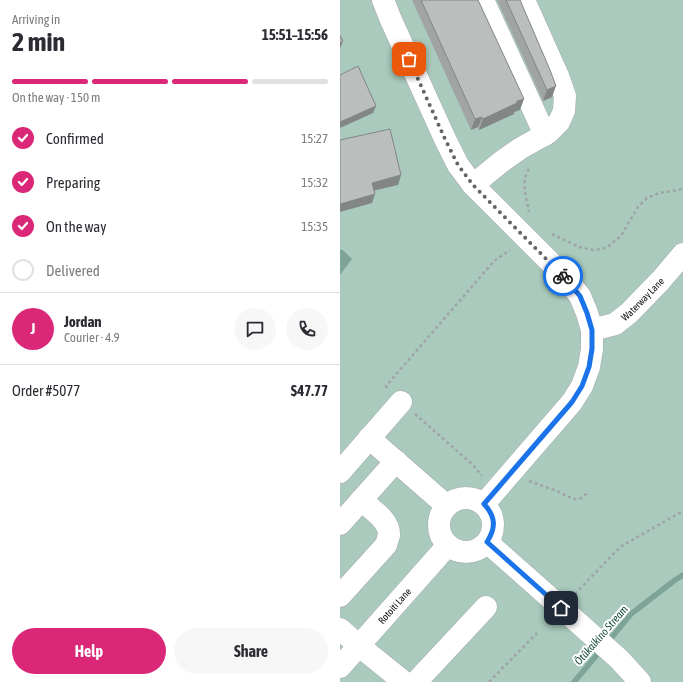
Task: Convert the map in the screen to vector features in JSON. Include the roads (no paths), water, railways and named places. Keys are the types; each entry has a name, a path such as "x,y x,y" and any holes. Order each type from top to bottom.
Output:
{"street":[{"path":"383,0 458,165 473,185 564,276 580,296 592,330 592,349 589,367 582,386 572,402 489,499 478,500 461,498 453,501 447,506 442,513 439,526 443,538 448,545 455,550 464,552 481,548 487,542 492,535 494,527 489,499"},
{"path":"483,0 544,135"},
{"path":"473,185 501,162 548,132 558,122 564,111 566,96 524,0"},
{"name":"Waterway Lane","path":"592,330 615,324 630,313 683,254"},
{"path":"340,472 401,402"},
{"path":"369,438 447,506"},
{"path":"340,524 396,461"},
{"path":"340,596 386,545 389,534 382,518 361,500"},
{"path":"487,542 619,659 640,682"},
{"name":"Rotoiti Lane","path":"340,667 448,545"},
{"path":"416,682 486,607"},
{"path":"340,629 358,646 404,682"}],"waterway":[{"name":"Ōtūkaikino Stream","path":"607,643 631,614 683,575"},
{"name":"Ōtūkaikino Stream","path":"574,682 601,650"}]}
